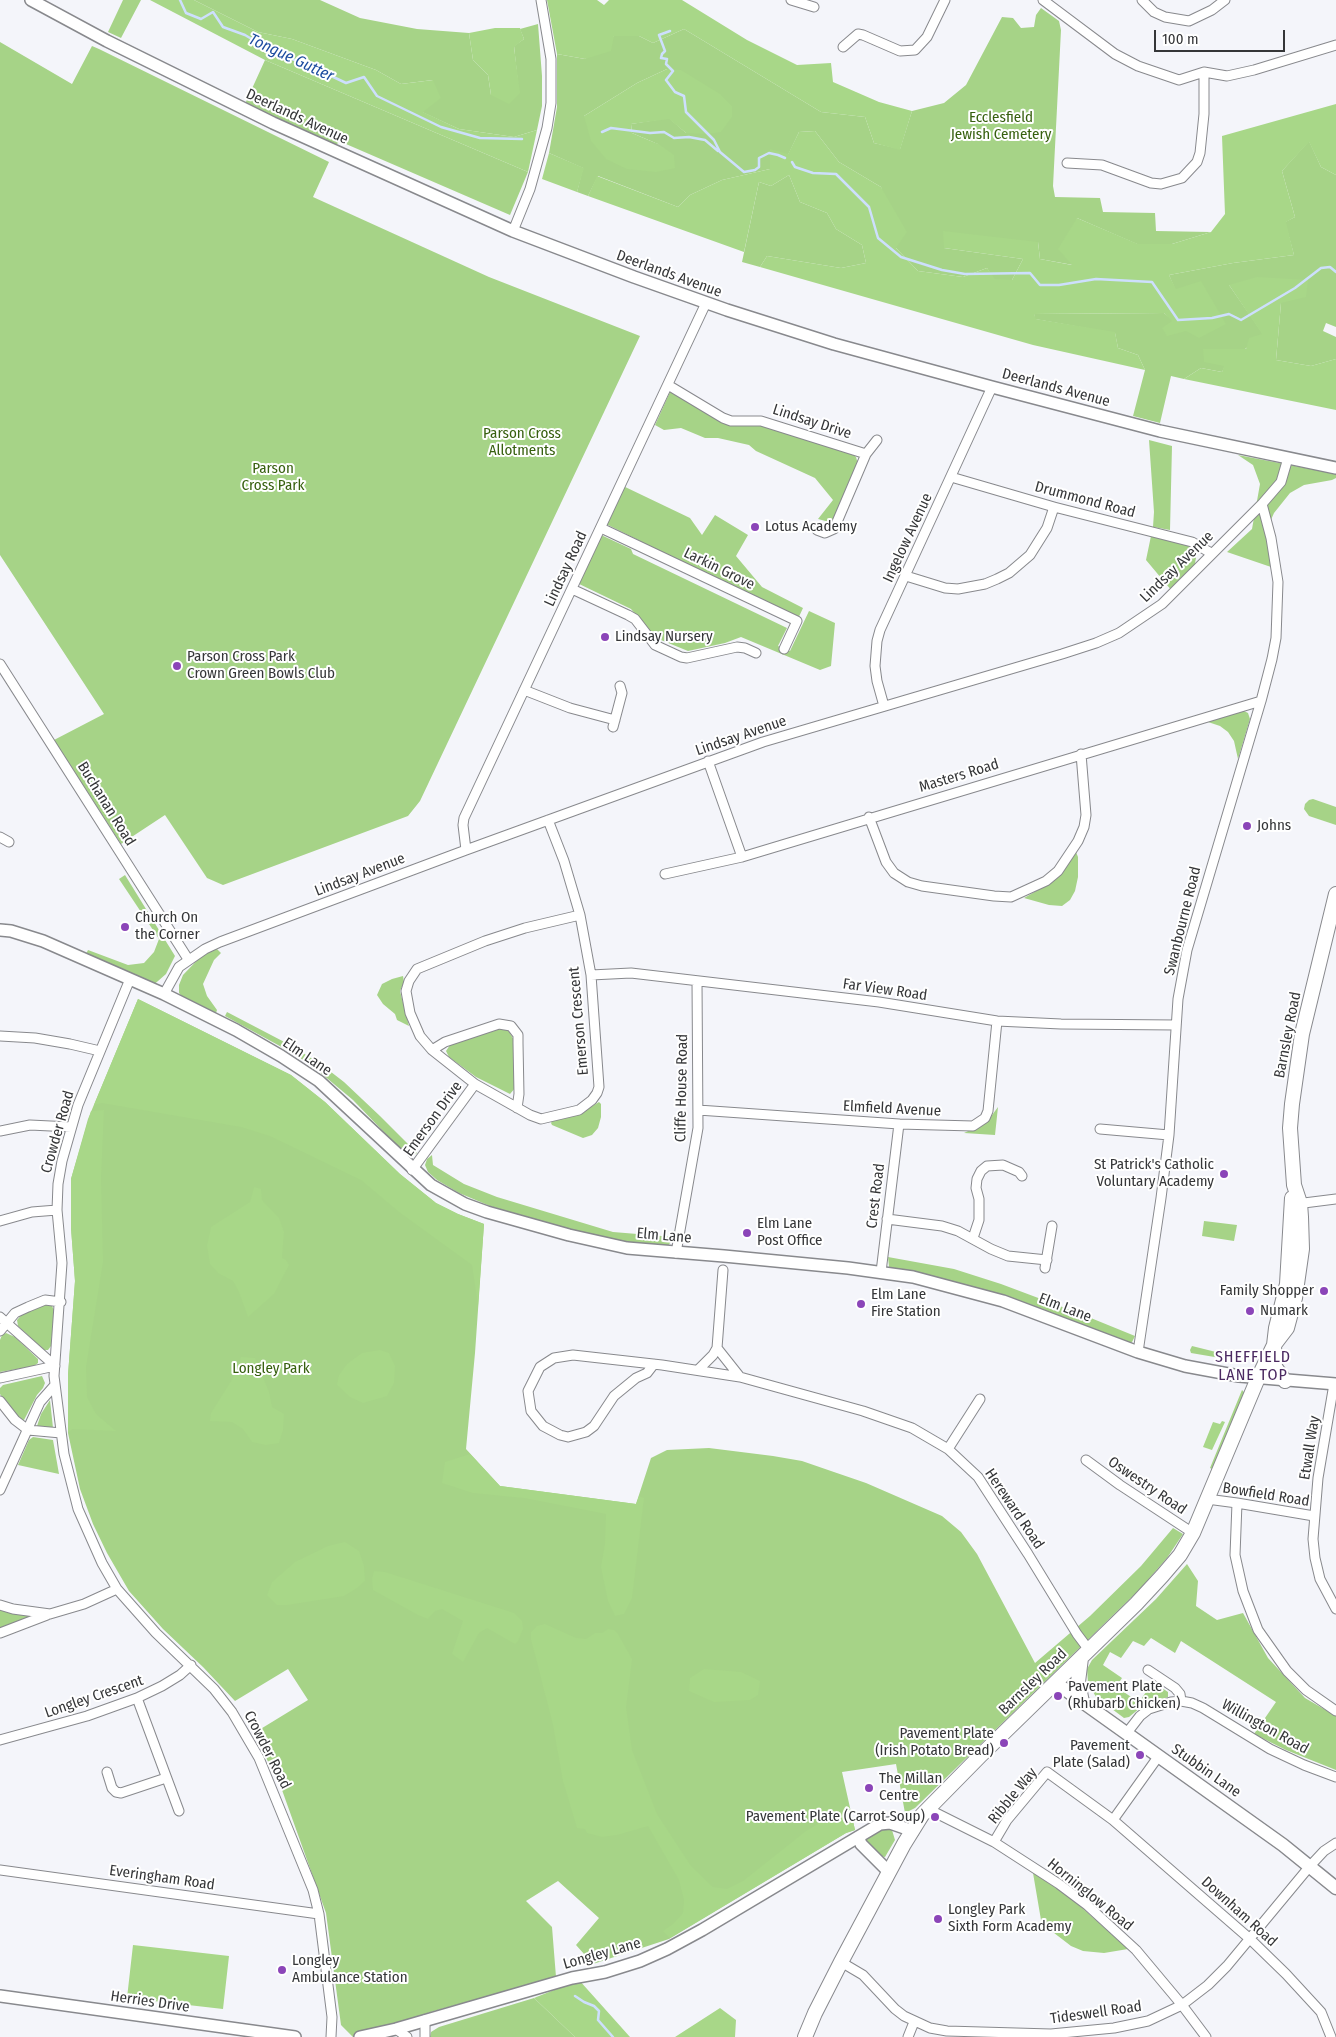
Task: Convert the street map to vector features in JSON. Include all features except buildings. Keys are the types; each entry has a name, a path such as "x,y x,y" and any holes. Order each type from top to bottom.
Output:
{"main road":[{"name":"Barnsley Road","path":"805,2037 814,2013 889,1872 913,1830 928,1809 1162,1576 1180,1555 1193,1533 1258,1378 1274,1345 1287,1328 1295,1298 1302,1249 1294,1185 1290,1128 1302,1034 1336,894"},
{"path":"1274,1345 1275,1367 1286,1381"},
{"path":"1082,1702 1078,1682 1085,1654"},
{"name":"Stubbin Lane","path":"1056,1683 1310,1866 1336,1888"}],"street":[{"name":"Deerlands Avenue","path":"31,0 106,41 273,124 513,231 706,303 834,344 992,387 1160,431 1336,468"},
{"path":"513,231 530,189 547,128 551,104 551,59 541,0"},
{"path":"791,0 814,7"},
{"path":"843,48 858,34 900,51 915,50 927,37 945,0"},
{"path":"1043,0 1115,54 1138,66 1178,80 1204,72 1227,76 1254,70 1336,45"},
{"path":"1142,0 1154,12 1165,17 1183,21 1189,21 1200,16 1222,1"},
{"path":"1067,163 1102,165 1151,183 1161,184 1182,178 1197,162 1200,153 1204,114 1204,72"},
{"name":"Lindsay Road","path":"466,850 464,818 706,303"},
{"name":"Lindsay Drive","path":"668,386 723,418 761,421 866,454"},
{"name":"Ingelow Avenue","path":"884,706 875,666 877,641 992,387"},
{"path":"818,530 825,532 834,529 866,454 877,440"},
{"name":"Lindsay Avenue","path":"164,994 179,967 188,959 220,942 762,742 1062,654 1119,633 1162,604 1262,504 1281,482 1288,458"},
{"name":"Drummond Road","path":"951,477 1054,507 1192,542 1211,553"},
{"name":"Swanbourne Road","path":"1138,1352 1169,1135 1176,1025 1187,950 1272,659 1279,601 1274,551 1262,504"},
{"path":"906,576 945,588 958,589 985,584 997,579 1009,573 1030,555 1047,528 1054,507"},
{"name":"Larkin Grove","path":"601,528 797,621 784,649"},
{"path":"572,589 628,615 634,619 655,645 681,657 687,658 737,647 756,652"},
{"name":"Buchanan Road","path":"0,664 188,959"},
{"path":"524,690 614,724 622,693 620,686"},
{"name":"Masters Road","path":"664,874 742,857 869,817 1261,701"},
{"path":"869,817 886,862 894,873 908,882 922,886 994,896 1011,896 1037,885 1058,871 1078,841 1084,827 1086,815 1081,754"},
{"path":"708,761 742,857"},
{"name":"Emerson Crescent","path":"548,820 564,862 580,915 590,976 599,1077 597,1093 592,1100 579,1110 541,1120 475,1084 432,1050 420,1036 407,1002 406,991 409,981 417,969 485,940 580,915"},
{"path":"0,837 10,842"},
{"name":"Elm Lane","path":"0,930 43,941 164,994 236,1030 297,1065 340,1100 412,1170 431,1185 448,1195 487,1212 596,1242 627,1248 881,1272 941,1284 1003,1302 1138,1352 1184,1366 1258,1378 1335,1384"},
{"name":"Far View Road","path":"590,976 632,973 879,1002 997,1021 1053,1024 1176,1025"},
{"name":"Crowder Road","path":"130,979 71,1127 58,1184 57,1210 62,1263 54,1366 61,1434 68,1472 78,1509 102,1562 117,1589 156,1633 214,1689 247,1735 259,1758 314,1890 319,1914 332,2016 331,2037"},
{"name":"Cliffe House Road","path":"676,1253 697,1136 697,981"},
{"name":"Elmfield Avenue","path":"698,1110 899,1124 973,1126 985,1118 988,1111 997,1021"},
{"path":"432,1050 445,1042 499,1024 511,1026 518,1035 519,1094 517,1108"},
{"path":"0,1036 44,1040 100,1051"},
{"name":"Emerson Drive","path":"412,1170 475,1084"},
{"name":"Crest Road","path":"881,1272 899,1124"},
{"path":"0,1130 30,1125 71,1127"},
{"path":"1100,1129 1169,1135"},
{"path":"972,1238 979,1220 979,1199 976,1188 977,1179 981,1171 987,1166 1003,1165 1022,1176"},
{"path":"1296,1204 1336,1199"},
{"path":"0,1221 32,1212 57,1210"},
{"path":"887,1219 942,1226 1008,1256 1046,1264 1052,1226"},
{"path":"698,1370 713,1355 717,1348 723,1270"},
{"path":"0,1331 3,1320 28,1306 45,1300 60,1302"},
{"path":"3,1320 54,1366"},
{"path":"717,1348 740,1377"},
{"name":"Hereward Road","path":"654,1364 647,1373 636,1378 614,1396 594,1426 586,1432 568,1436 560,1435 543,1426 531,1411 528,1391 540,1367 554,1358 573,1355 654,1364 740,1377 889,1419 912,1428 948,1449 968,1466 988,1492 1077,1634 1085,1654"},
{"path":"0,1378 54,1366"},
{"name":"Etwall Way","path":"1314,1516 1318,1478 1335,1384"},
{"path":"0,1490 40,1402 55,1385"},
{"path":"948,1449 980,1399"},
{"path":"0,1402 15,1420 28,1430 61,1434"},
{"name":"Oswestry Road","path":"1086,1460 1193,1533"},
{"name":"Bowfield Road","path":"1207,1499 1237,1502 1314,1516 1313,1539 1320,1580 1336,1609"},
{"path":"1237,1502 1235,1555 1243,1591 1258,1630 1286,1671 1306,1690 1336,1712"},
{"path":"0,1633 50,1614 84,1604 117,1589"},
{"path":"0,1605 13,1609 50,1614"},
{"name":"Longley Crescent","path":"0,1740 87,1716 137,1698 168,1683 191,1665"},
{"path":"1148,1670 1175,1688 1180,1694 1181,1701"},
{"path":"137,1698 179,1811"},
{"name":"Willington Road","path":"1126,1734 1140,1716 1149,1709 1160,1704 1181,1701 1203,1708 1270,1749 1336,1777"},
{"path":"1113,1820 1158,1757"},
{"path":"107,1772 112,1788 116,1792 121,1793 166,1778"},
{"name":"Ribble Way","path":"994,1842 1007,1820 1046,1772 1113,1820"},
{"name":"Horninglow Road","path":"928,1809 994,1842 1059,1884 1093,1910 1136,1950 1206,2037"},
{"name":"Downham Road","path":"1113,1820 1250,1938 1321,2012 1331,2037"},
{"name":"Longley Lane","path":"360,2037 396,2029 536,1990 572,1978 605,1972 640,1961 702,1930 848,1841 859,1838 861,1834 885,1822 913,1830"},
{"path":"859,1838 861,1844 889,1872"},
{"name":"Tideswell Road","path":"841,1962 863,1976 895,2009 914,2022 930,2028 1007,2036 1079,2035 1148,2021 1182,2005 1208,1985 1228,1966 1310,1866 1324,1851 1336,1843"},
{"name":"Everingham Road","path":"0,1870 319,1914"},
{"name":"Herries Drive","path":"0,1996 295,2037"},
{"path":"425,2020 425,2037"},
{"path":"908,2037 914,2022"},
{"path":"396,2029 408,2037"}],"green space":[{"path":"123,0 141,0 121,38 108,32"},
{"path":"150,0 194,0 258,32 292,39 376,70 401,84 433,80 441,98 423,112 459,129 514,137 537,130 528,172 265,60"},
{"path":"194,0 320,0 360,18 417,29 469,33 473,60 488,75 491,95 519,93 514,46 524,39 520,29 538,24 542,106 537,130 514,137 459,129 422,112 433,80 401,84 376,70 292,39 258,32"},
{"path":"547,0 597,0 604,5 609,0 682,0 747,40 797,65 831,63 833,82 879,102 912,111 900,150 874,143 865,117 821,112 684,29 653,43 639,36 614,36 611,51 585,59 557,54"},
{"name":"Ecclesfield Jewish Cemetery","path":"1041,8 1059,21 1061,30 1053,186 1055,197 1100,198 1103,212 1155,213 1156,231 1211,232 1172,244 1137,244 1077,218 1073,265 1040,259 1038,242 944,248 1023,259 1012,280 994,280 987,268 963,277 918,271 896,248 881,187 839,162 815,131 799,132 788,155 770,169 722,180 690,195 678,207 598,176 588,196 577,192 583,168 549,153 557,107 557,54 585,59 614,36 639,36 653,43 684,29 821,112 865,117 874,143 900,149 912,111 944,103 966,85 1002,17 1013,18 1021,28 1034,27 1036,15","holes":["667,69 686,133 669,118 631,124 632,133 660,145 584,116 637,83"]},
{"path":"495,28 520,28 524,39 514,47 520,93 509,104 491,95 488,75 473,60 469,33"},
{"name":"Parson Cross Park","path":"0,42 72,84 92,46 99,49 329,162 313,197 489,277 640,336 420,801 408,816 223,885 207,878 165,815 121,844 54,740 104,714 0,555"},
{"path":"265,60 528,172 510,215 339,141 336,146 245,104"},
{"path":"667,69 681,70 720,94 732,106 732,117 721,132 707,134 686,133 669,119 631,124 632,133 660,145 674,155 675,168 656,172 627,169 606,159 591,141 584,116 637,83"},
{"path":"1336,104 1336,175 1321,167 1309,142 1282,171 1295,217 1286,222 1294,255 1233,263 1169,275 1176,289 1201,281 1226,324 1199,338 1186,331 1167,336 1162,328 1172,321 1164,313 1034,314 1036,319 1115,332 1118,348 1138,355 1145,370 1033,345 760,267 767,256 841,268 866,263 862,245 836,229 827,213 800,202 789,175 771,186 759,182 744,252 588,196 597,176 678,207 690,195 722,180 770,169 770,149 788,154 799,132 815,131 839,162 881,187 907,232 896,248 918,271 963,277 987,268 995,279 1012,280 1023,259 944,248 943,231 1038,242 1040,259 1072,265 1058,249 1077,218 1138,244 1172,244 1211,232 1225,214 1222,136"},
{"path":"1309,141 1321,167 1336,175 1336,327 1326,323 1323,331 1336,337 1336,359 1311,366 1276,360 1281,303 1229,285 1263,334 1225,366 1222,372 1201,368 1184,379 1171,376 1160,423 1133,416 1145,370 1138,355 1118,348 1115,333 1035,319 1034,314 1164,313 1186,331 1175,289 1169,275 1233,263 1294,255 1285,222 1295,217 1282,171"},
{"path":"549,153 584,168 577,192 542,179"},
{"path":"789,175 800,202 827,213 836,229 862,245 866,263 841,268 767,256 760,267 742,262 759,182 771,186"},
{"path":"1257,277 1308,280 1306,297 1281,303 1276,360 1311,366 1336,359 1336,410 1184,379 1201,368 1222,372 1224,366 1204,362 1203,349 1246,349 1249,338 1262,334 1229,285"},
{"path":"670,392 734,424 763,426 850,451 856,457 858,464 833,523 818,519 833,500 815,478 756,451 749,445 718,438 705,438 681,428 664,430 655,425"},
{"path":"1149,440 1172,446 1170,530 1153,527 1154,512"},
{"path":"1238,455 1336,474 1336,478 1332,480 1304,485 1290,493 1274,513 1266,531 1271,567 1227,552 1252,529 1260,484 1253,465"},
{"path":"621,485 690,518 702,535 715,515 748,535 736,556 762,587 803,608 797,621 638,546 640,541 604,523"},
{"path":"599,534 631,549 633,554 787,628 778,646 790,651 809,611 835,623 831,666 820,670 741,637 725,643 688,651 656,638 631,609 575,582"},
{"path":"1151,536 1188,545 1196,558 1194,568 1172,591 1146,560"},
{"path":"1244,711 1248,713 1250,719 1238,759 1234,741 1228,732 1220,726 1205,721"},
{"path":"1313,799 1336,807 1336,825 1309,816 1304,809 1305,804"},
{"path":"1076,852 1078,857 1078,877 1075,891 1070,900 1062,906 1049,905 1024,898 1045,886 1062,873"},
{"path":"125,875 175,956 166,974 150,988 84,958 88,950 128,965 144,963 154,952 159,939 119,879"},
{"path":"214,946 221,953 214,960 203,984 207,996 217,1010 216,1013 184,999 179,993 179,985 183,975 207,950"},
{"path":"403,976 404,982 400,991 409,1026 397,1020 395,1014 383,1004 377,995 382,984"},
{"name":"Longley Park","path":"138,999 291,1075 325,1102 400,1174 436,1203 484,1224 466,1449 500,1486 636,1504 651,1458 667,1450 709,1448 802,1461 866,1483 942,1516 961,1532 977,1554 1035,1663 1090,1616 1141,1566 1173,1528 1183,1534 1167,1558 1140,1589 915,1808 905,1813 896,1764 842,1772 855,1830 846,1833 669,1939 593,1964 576,1945 599,1918 558,1881 526,1901 552,1927 556,1977 434,2011 353,2037 341,2025 326,1913 282,1790 254,1733 308,1700 288,1669 235,1701 163,1629 129,1591 107,1553 93,1524 80,1489 68,1433 68,1375 75,1281 71,1228 71,1179 88,1119"},
{"path":"138,999 291,1075 325,1102 400,1174 436,1203 484,1224 478,1306 472,1265 399,1212 361,1180 270,1136 241,1127 102,1103 94,1105"},
{"path":"227,1012 292,1046 322,1065 344,1082 417,1153 411,1157 406,1155 353,1100 310,1064 225,1016"},
{"path":"503,1028 508,1030 514,1040 516,1087 510,1094 476,1077 449,1057 446,1051 450,1045"},
{"path":"599,1102 601,1104 601,1117 598,1128 592,1135 583,1138 551,1123 552,1121 581,1113"},
{"path":"998,1107 995,1135 964,1133 987,1122"},
{"path":"104,1110 101,1177 103,1262 86,1367 87,1397 96,1414 116,1431 72,1429 68,1433 68,1375 75,1281 71,1228 71,1179 91,1111"},
{"path":"432,1155 433,1165 464,1184 497,1197 613,1232 674,1237 668,1246 617,1241 584,1234 490,1206 459,1193 437,1180 428,1172 425,1165 427,1159"},
{"path":"254,1187 261,1189 262,1200 279,1218 284,1232 282,1258 289,1265 274,1294 248,1317 233,1281 218,1273 210,1264 207,1245 211,1227 250,1202"},
{"path":"1204,1221 1237,1225 1234,1241 1202,1236"},
{"path":"888,1257 954,1269 1001,1284 1135,1336 1132,1342 1126,1343 1043,1309 895,1270 889,1267"},
{"path":"46,1305 52,1306 54,1310 51,1346 48,1350 44,1350 18,1326 17,1320 24,1312"},
{"path":"6,1333 15,1337 38,1359 38,1363 34,1366 0,1372 0,1340 2,1335"},
{"path":"1192,1346 1244,1359 1244,1362 1191,1353"},
{"path":"380,1350 389,1353 395,1366 394,1383 387,1396 363,1403 350,1397 337,1385 339,1375 347,1364 362,1353"},
{"path":"241,1357 255,1358 269,1392 272,1407 284,1414 283,1430 279,1443 266,1445 252,1442 243,1429 232,1422 210,1421 211,1413 233,1378"},
{"path":"42,1376 45,1383 43,1388 37,1395 24,1420 19,1419 0,1394 0,1388 3,1385"},
{"path":"1242,1390 1245,1393 1214,1470 1210,1468"},
{"path":"50,1400 53,1428 37,1426 41,1414"},
{"path":"1222,1421 1225,1422 1212,1450 1203,1447 1213,1422 1220,1424"},
{"path":"33,1437 53,1440 59,1474 18,1465 29,1440"},
{"path":"470,1454 500,1486 636,1504 639,1496 644,1498 632,1598 624,1614 615,1616 608,1601 601,1567 605,1544 606,1514 524,1498 473,1493 442,1483 445,1462"},
{"path":"345,1542 359,1551 364,1566 365,1581 357,1588 344,1596 287,1605 277,1605 267,1595 272,1582 295,1562 328,1546"},
{"path":"1187,1564 1198,1581 1196,1606 1217,1620 1243,1613 1268,1658 1305,1698 1336,1716 1336,1770 1286,1750 1254,1734 1276,1702 1181,1641 1175,1653 1151,1638 1144,1646 1133,1641 1121,1658 1110,1652 1103,1665 1122,1678 1116,1687 1139,1702 1153,1682 1168,1692 1168,1697 1140,1708 1129,1717 1124,1718 1096,1697 1088,1683 1087,1669 1092,1660 1156,1599"},
{"path":"374,1571 385,1572 514,1613 522,1621 523,1629 518,1641 515,1644 487,1628 479,1633 463,1662 452,1654 463,1621 442,1609 435,1611 428,1619 373,1590 372,1579"},
{"path":"0,1608 28,1615 28,1617 0,1629"},
{"path":"545,1624 576,1638 586,1639 595,1633 602,1633 608,1629 614,1630 618,1634 632,1659 626,1707 632,1750 657,1814 691,1866 713,1887 727,1889 743,1881 806,1831 835,1814 852,1817 855,1830 846,1833 670,1938 663,1931 683,1913 684,1900 679,1880 648,1826 617,1835 602,1837 587,1833 585,1829 577,1828 563,1781 553,1725 531,1639 531,1632 537,1626"},
{"path":"704,1669 741,1672 760,1681 758,1695 750,1700 714,1702 689,1691 690,1678"},
{"path":"884,1828 892,1830 895,1840 885,1857 880,1856 864,1841 865,1838"},
{"path":"1033,1873 1070,1897 1128,1949 1104,1953 1083,1951 1071,1946 1045,1926 1041,1920"},
{"path":"133,1945 229,1956 223,2009 127,1998"},
{"path":"579,1980 630,2037 575,2037 534,1998"},
{"path":"534,1998 575,2037 430,2037 431,2032 439,2027"},
{"path":"720,2008 736,2020 735,2037 675,2037"}],"waterway":[{"name":"Tongue Gutter","path":"180,0 186,13 201,19 213,12 223,27 245,35 275,53 306,64 346,83 364,77 377,96 441,127 480,138 522,139"},
{"path":"670,31 659,35 665,51 661,58 667,59 666,64 673,71 666,80 675,92 684,96 686,112 714,140 720,152 744,172 755,170 759,167 759,158 769,153 785,158"},
{"name":"Tongue Gutter","path":"602,132 611,128 650,133 664,132 674,138 689,137 705,140 718,151"},
{"path":"792,162 795,167 813,173 836,174 869,207 878,238 901,257 942,270 965,274 1030,273 1040,285 1059,285 1096,279 1152,282 1178,320 1212,318 1229,314 1241,320 1295,288 1321,268 1330,267 1336,272"},
{"path":"575,1996 594,2006 599,2011 598,2020 613,2037"}],"place":[{"name":"Lotus Academy","path":"755,527"},
{"name":"Lindsay Nursery","path":"605,637"},
{"name":"Parson Cross Park Crown Green Bowls Club","path":"177,666"},
{"name":"Johns","path":"1247,826"},
{"name":"Church On the Corner","path":"125,927"},
{"name":"St Patrick's Catholic Voluntary Academy","path":"1224,1174"},
{"name":"Elm Lane Post Office","path":"747,1233"},
{"name":"Family Shopper","path":"1324,1291"},
{"name":"Elm Lane Fire Station","path":"861,1304"},
{"name":"Numark","path":"1250,1311"},
{"name":"Pavement Plate (Rhubarb Chicken)","path":"1058,1696"},
{"name":"Pavement Plate (Irish Potato Bread)","path":"1004,1743"},
{"name":"Pavement Plate (Salad)","path":"1140,1755"},
{"name":"The Millan Centre","path":"869,1788"},
{"name":"Pavement Plate (Carrot Soup)","path":"935,1817"},
{"name":"Longley Park Sixth Form Academy","path":"938,1919"},
{"name":"Longley Ambulance Station","path":"282,1970"}],"district":[{"name":"SHEFFIELD LANE TOP","path":"1253,1367"}],"park label":[{"name":"Parson Cross Allotments","path":"522,442"}]}
